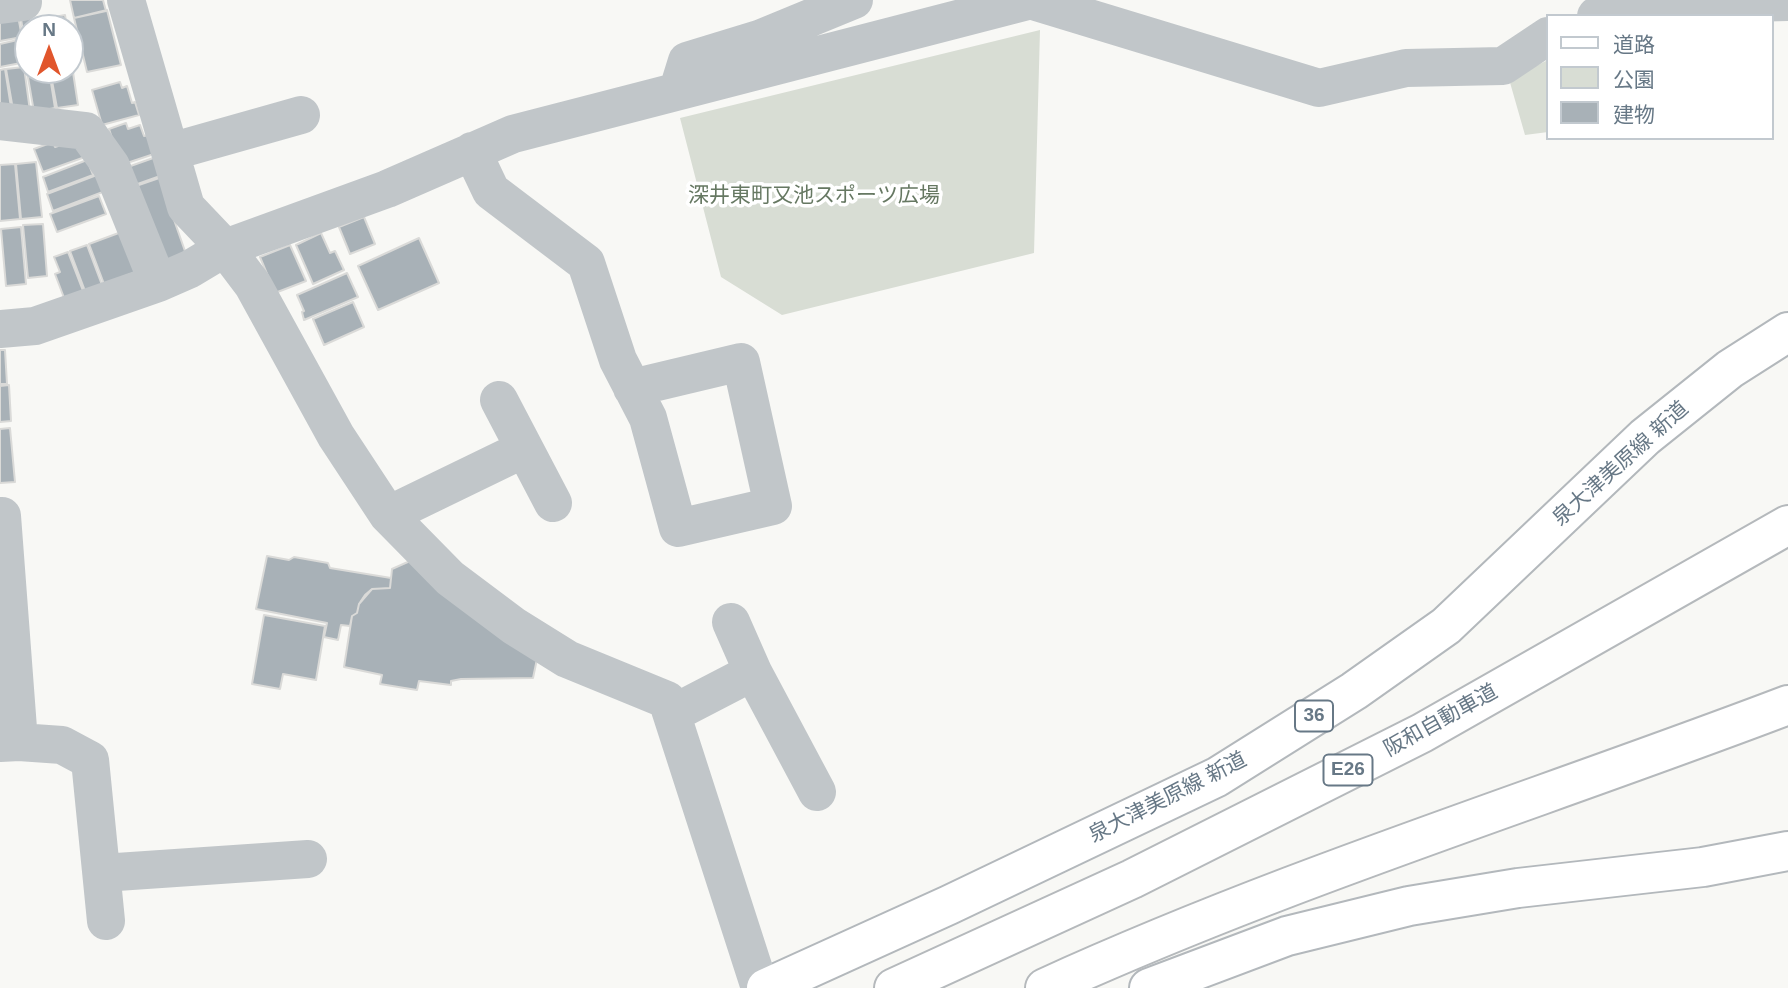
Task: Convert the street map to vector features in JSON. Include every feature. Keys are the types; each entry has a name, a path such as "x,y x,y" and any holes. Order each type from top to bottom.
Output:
{"main road":[{"name":"泉大津美原線 新道","path":"766,988 949,905 1217,777 1354,691 1446,626 1645,438 1730,369 1788,332"},
{"name":"阪和自動車道","path":"894,988 1132,879 1422,733 1788,525"},
{"path":"1045,988 1129,950 1323,875 1788,705"},
{"path":"1149,988 1287,936 1409,906 1518,888 1703,867 1788,851"}],"street":[{"path":"126,0 186,207 225,248 253,285 335,436 388,514 450,578 514,626 568,659 667,700 760,988"},
{"path":"0,329 35,326 158,283 190,269 225,248 387,189 513,134 1030,0 1318,88 1406,68 1503,66 1546,37"},
{"path":"1602,14 1625,6 1774,0 1788,2"},
{"path":"678,90 687,61 758,40 835,3"},
{"path":"170,152 301,115"},
{"path":"0,121 86,131 111,166 158,283"},
{"path":"472,151 491,191 586,263 618,360 632,388 648,418 678,528 773,506 741,362 632,388"},
{"path":"499,400 553,503"},
{"path":"388,514 524,449"},
{"path":"0,516 9,743 62,746 90,760 106,921"},
{"path":"731,622 753,672 817,792"},
{"path":"672,713 753,672"},
{"path":"102,873 308,859"}],"green space":[{"name":"深井東町又池スポーツ広場","path":"1040,30 1034,253 782,315 721,277 680,118"},
{"path":"1546,61 1546,132 1525,135 1509,79"}],"building":[{"path":"70,0 103,0 106,11 84,16 73,14"},
{"path":"107,10 121,65 87,72 84,60 84,16"},
{"path":"14,17 14,38 0,41 0,19"},
{"path":"14,41 14,64 0,67 0,44"},
{"path":"14,68 14,84 26,84 30,111 13,110 6,69"},
{"path":"5,69 11,107 0,106 0,70"},
{"path":"120,82 122,88 127,86 139,115 102,125 92,90"},
{"path":"29,84 51,84 55,108 34,112"},
{"path":"53,84 75,84 78,105 57,108"},
{"path":"126,123 128,129 140,125 154,154 121,165 109,129"},
{"path":"53,142 55,147 79,143 85,157 43,172 34,149"},
{"path":"156,157 163,175 132,186 125,168"},
{"path":"87,160 93,175 48,192 43,177"},
{"path":"36,162 42,217 21,219 16,164"},
{"path":"15,164 20,219 0,221 0,165"},
{"path":"102,173 108,190 53,211 47,194"},
{"path":"162,177 166,197 186,254 163,263 133,187"},
{"path":"99,196 106,214 57,232 50,214"},
{"path":"364,217 375,244 350,254 339,227"},
{"path":"43,224 47,276 28,278 23,225"},
{"path":"21,227 26,284 6,286 1,229"},
{"path":"124,231 139,271 104,284 89,244"},
{"path":"321,233 330,253 335,251 344,270 313,284 296,245"},
{"path":"419,238 439,283 378,310 358,266"},
{"path":"87,245 102,285 85,291 70,251"},
{"path":"290,245 306,281 275,293 260,257"},
{"path":"68,252 85,296 66,303 55,274 60,272 54,257"},
{"path":"347,273 358,297 304,320 304,311 297,295"},
{"path":"353,302 364,327 324,345 313,319"},
{"path":"0,350 5,350 7,384 0,384"},
{"path":"9,385 11,421 0,422 0,386"},
{"path":"10,428 15,482 0,483 0,429"},
{"path":"267,556 328,563 330,568 391,578 390,588 372,589 365,595 357,613 352,616 350,626 341,625 338,640 324,637 327,623 256,609"},
{"path":"410,561 537,659 533,678 461,679 451,681 451,685 419,681 417,690 380,684 382,675 344,667 352,616 357,613 359,604 372,589 390,588 392,569"},
{"path":"264,615 325,626 316,680 283,674 280,689 252,684"}]}
